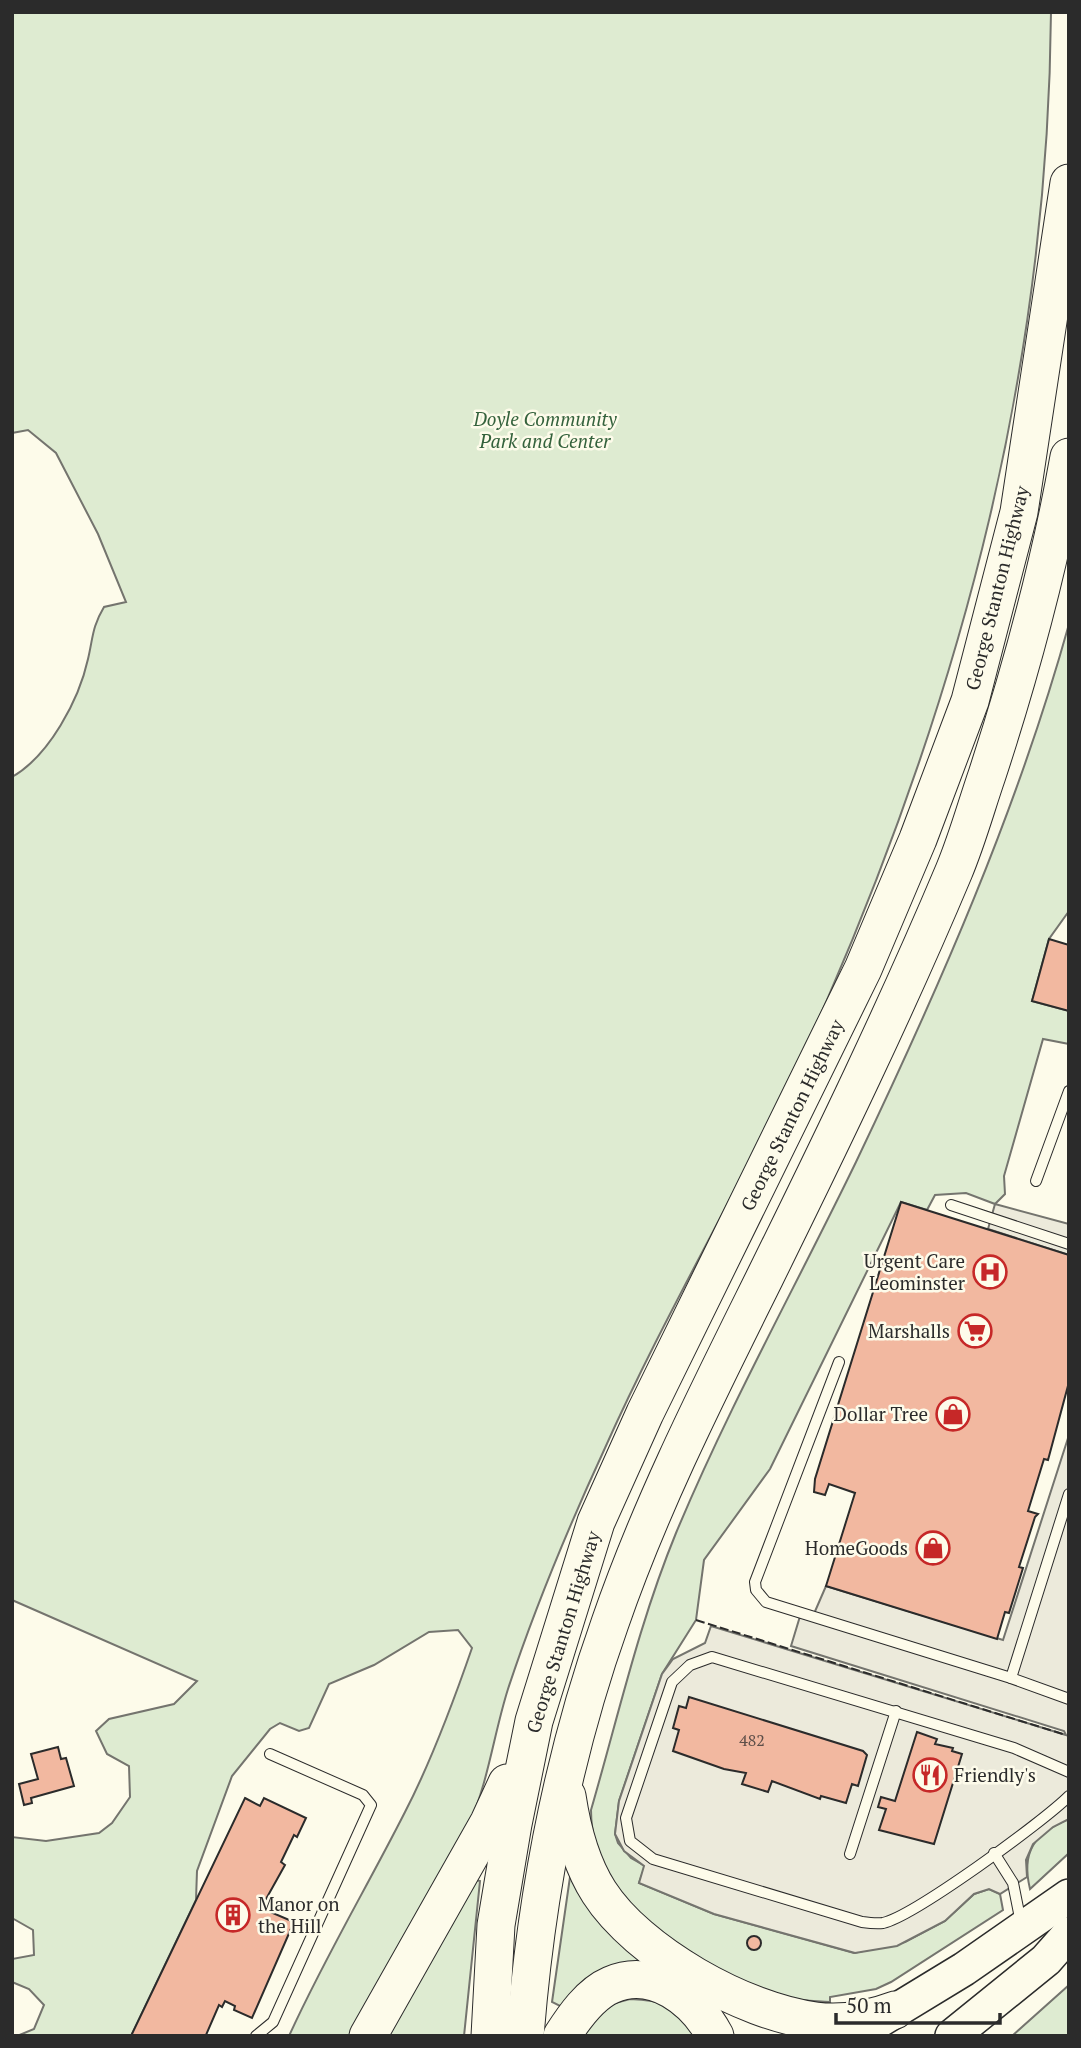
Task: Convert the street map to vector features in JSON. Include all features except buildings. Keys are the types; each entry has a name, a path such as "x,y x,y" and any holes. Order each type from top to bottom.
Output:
{"highway":[{"name":"George Stanton Highway","path":"490,2036 496,1925 534,1721 596,1522 645,1413 863,969 918,839 970,701 1019,512 1069,183"},
{"path":"525,2036 530,1969 544,1884 565,1783 610,1623 690,1428 828,1147 956,866 1009,707 1058,517 1069,457"},
{"path":"368,2036 489,1822 534,1721"},
{"path":"565,1783 572,1825 593,1882 611,1908 645,1942 735,1996 816,2021 867,2018 895,2010"},
{"path":"854,2036 1069,1896"},
{"path":"952,2036 1046,1960 1069,1934"},
{"path":"562,2036 578,2012 604,1988 625,1981 662,1985 692,2002 715,2036"},
{"path":"735,1996 766,2036"}],"lane":[{"path":"1035,1181 1069,1090"},
{"path":"951,1205 1069,1244"},
{"path":"839,1362 755,1582 756,1590 766,1602 1011,1678 1069,1699"},
{"path":"1011,1678 1069,1494"},
{"path":"1068,1770 1014,1748 726,1658 712,1657 690,1665 672,1682 626,1818 631,1841 653,1860 873,1923 894,1919 914,1908 1069,1796"},
{"path":"850,1854 896,1711"},
{"path":"256,2036 273,2022 371,1805 363,1795 270,1754"},
{"path":"993,1853 1013,1883 1022,1929"}],"green space":[{"name":"Doyle Community Park and Center","path":"12,12 1051,12 1046,142 1034,269 1015,394 990,518 958,639 920,760 876,880 827,1000 774,1113 631,1391 566,1537 529,1628 508,1689 481,1792 469,1825 430,1905 357,2036 289,2036 405,1812 433,1752 472,1648 458,1630 429,1632 374,1665 329,1684 309,1728 299,1731 280,1723 270,1729 232,1776 197,1871 196,1900 131,2036 17,2036 34,2029 44,2005 29,1989 12,1982 12,1959 34,1955 33,1930 12,1918 12,1837 46,1841 99,1833 112,1823 130,1797 129,1766 107,1754 96,1731 109,1719 174,1704 197,1681 12,1600 12,777 26,768 61,726 78,692 95,627 104,607 126,602 98,534 56,453 28,430 12,433"},
{"path":"1069,624 1069,911 1049,939 1032,1001 1069,1011 1069,1044 1043,1039 1004,1176 1005,1194 995,1204 966,1193 935,1195 927,1210 901,1202 770,1469 704,1560 696,1620 662,1674 619,1801 615,1834 618,1843 631,1858 645,1866 639,1883 714,1914 854,1953 905,1942 945,1921 974,1894 989,1889 1000,1894 1003,1910 891,1982 876,1989 830,1997 830,2002 793,1999 772,1994 720,1970 666,1937 643,1918 624,1900 607,1874 594,1838 591,1810 640,1636 676,1533 740,1392 856,1162 946,965 1001,831"},
{"path":"1069,1819 1069,1853 1030,1889 1027,1864 1033,1845 1047,1831"},
{"path":"572,1863 658,1962 562,2007 552,2002"},
{"path":"471,1879 480,1881 464,2036 384,2036"},
{"path":"1069,1985 1069,2036 1012,2036"},
{"path":"630,1999 655,2001 671,2008 702,2036 574,2036 608,2005"}],"shaded area":[{"path":"995,1204 1069,1224 1069,1255 988,1229"},
{"path":"1069,1435 1069,1819 1053,1827 1033,1844 1026,1860 1027,1877 1000,1894 989,1889 974,1894 945,1921 897,1946 855,1953 714,1914 639,1883 644,1866 624,1851 615,1834 619,1801 662,1674 673,1659 705,1643 711,1626 1066,1735 1064,1731 791,1646 801,1613 813,1616 826,1586 1003,1640"}],"fence":[{"path":"696,1620 1066,1735"}],"place":[{"name":"Urgent Care Leominster","path":"990,1272"},
{"name":"Marshalls","path":"975,1331"},
{"name":"Dollar Tree","path":"953,1414"},
{"name":"HomeGoods","path":"933,1548"},
{"name":"Friendly's","path":"930,1775"},
{"name":"Manor on the Hill","path":"233,1915"}]}
